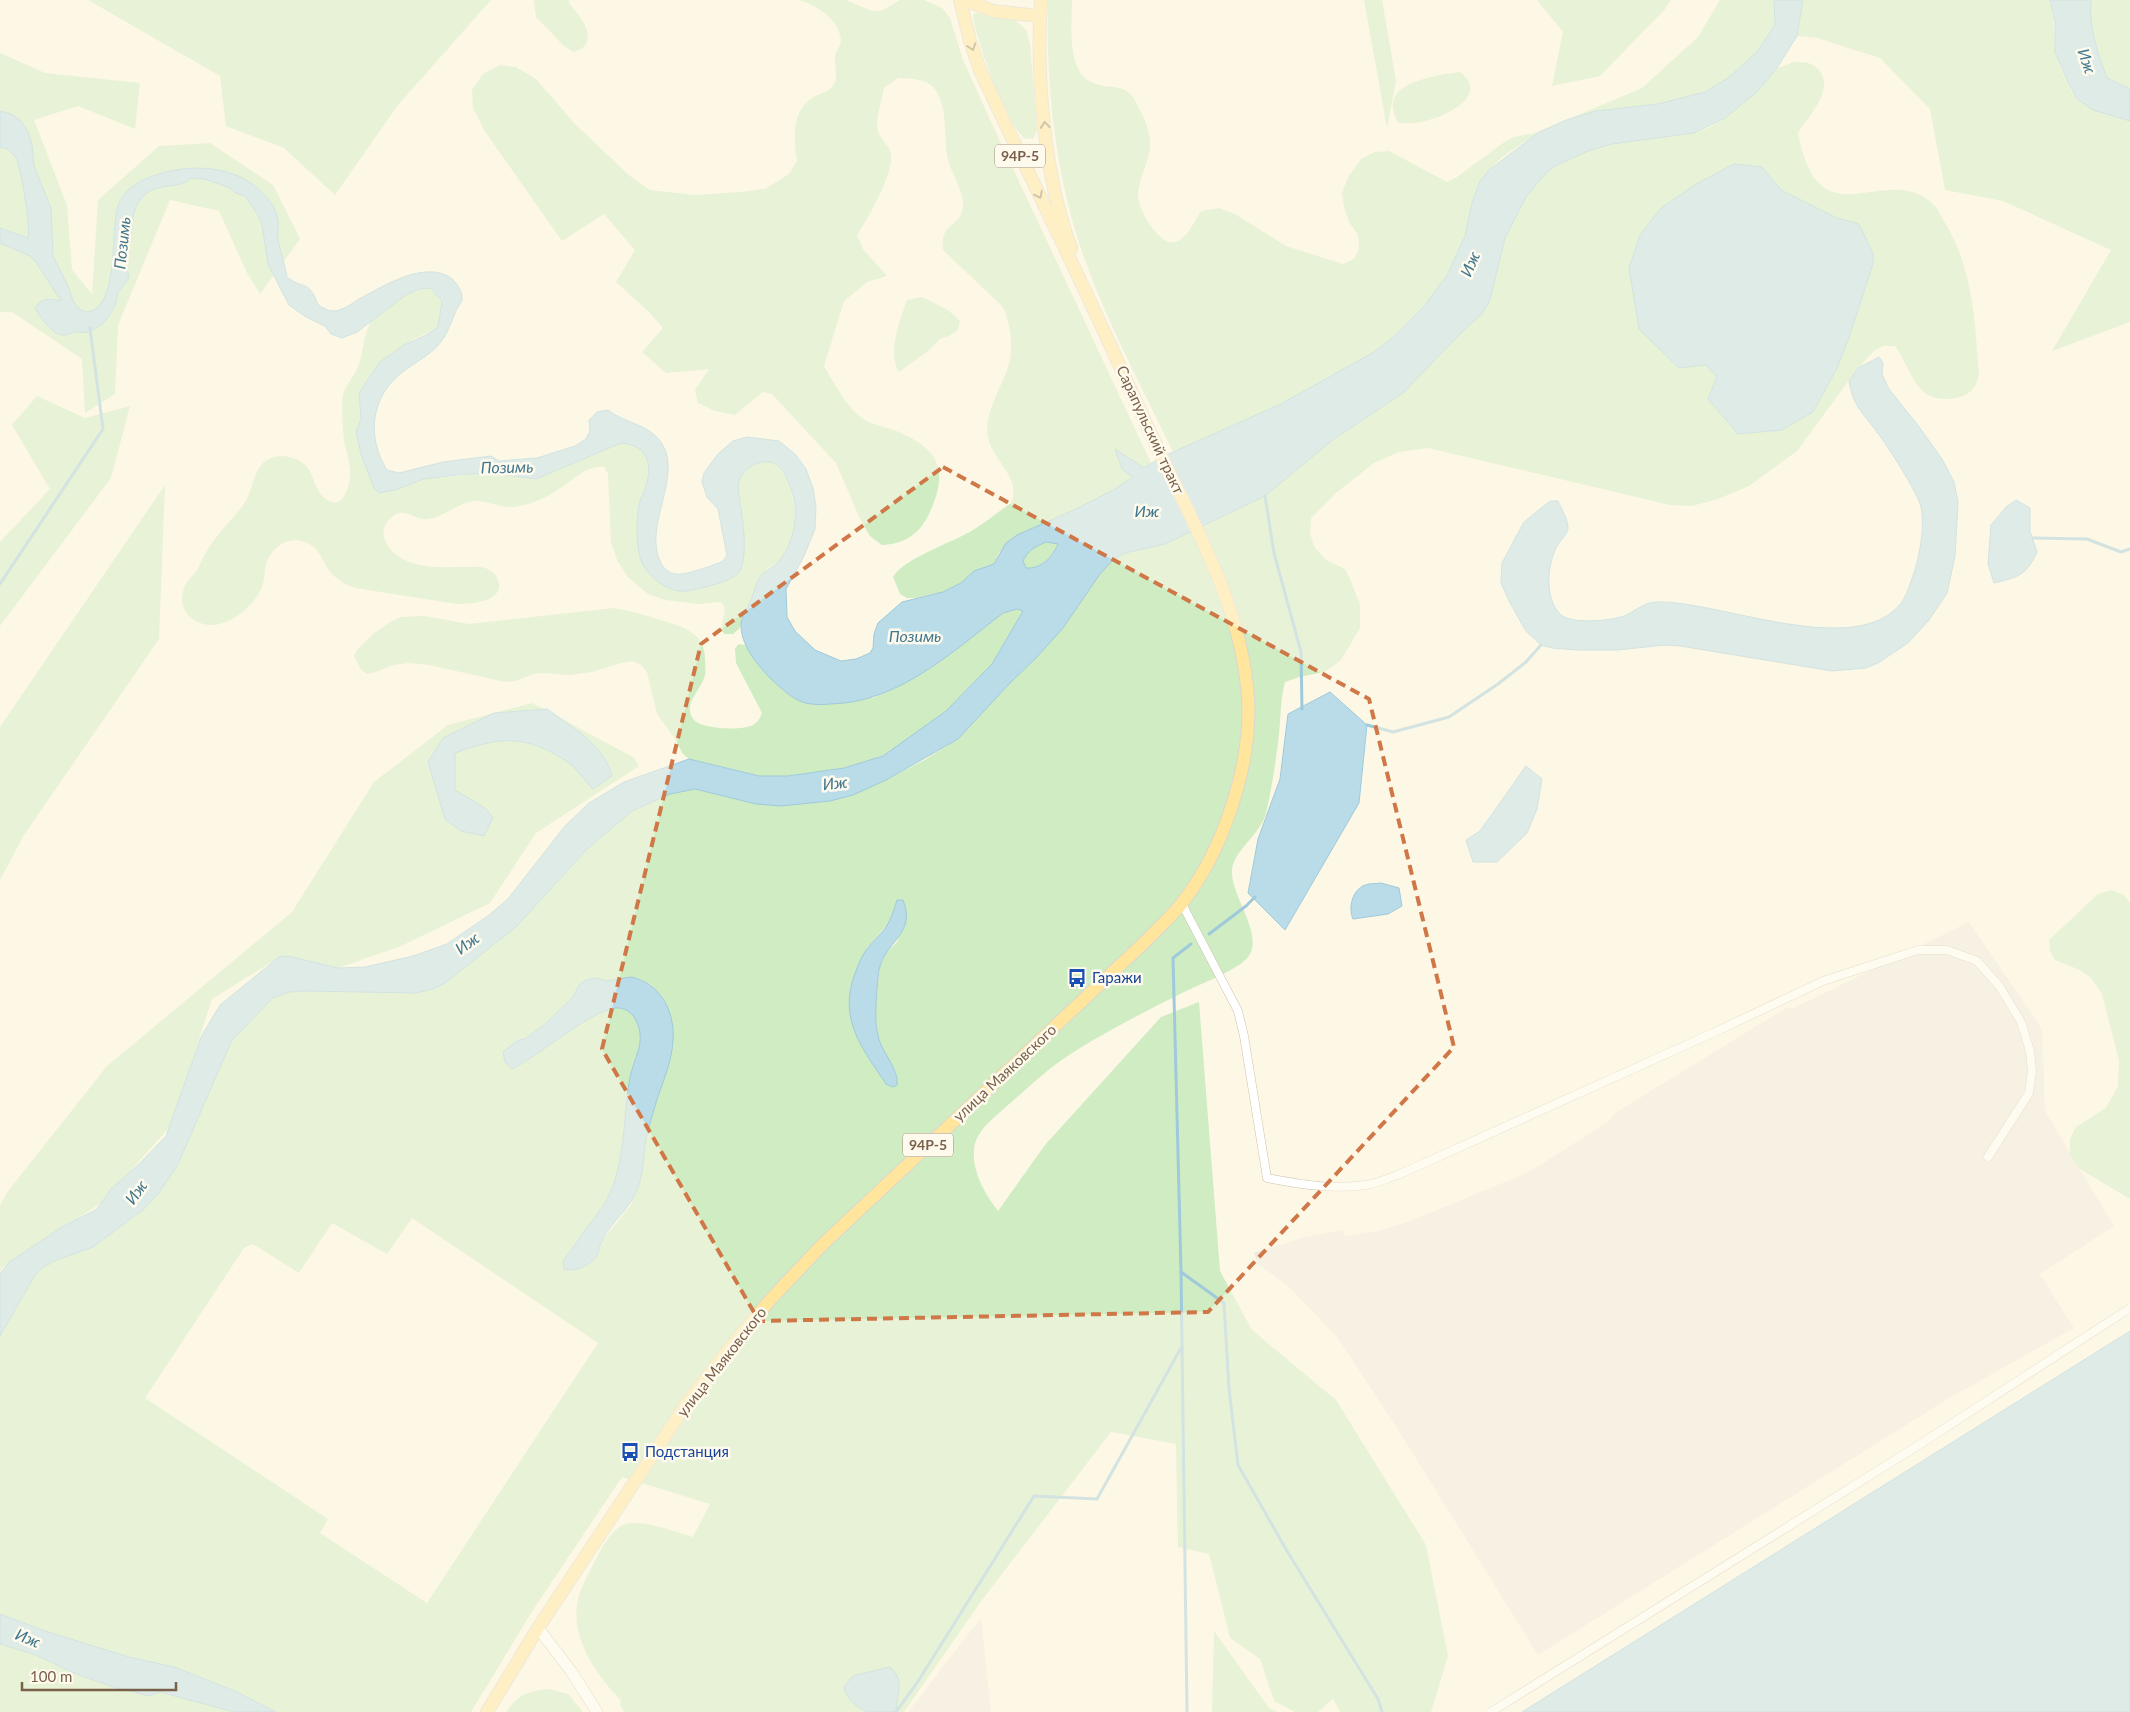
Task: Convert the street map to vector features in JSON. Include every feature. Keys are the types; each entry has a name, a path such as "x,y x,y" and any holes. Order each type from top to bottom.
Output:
{"main road":[{"name":"Сарапульский тракт","path":"960,0 970,41 980,70 1207,552"},
{"path":"965,0 993,12 1040,16"},
{"name":"Сарапульский тракт","path":"1041,0 1041,81 1046,141 1057,198 1070,244 1093,307"},
{"name":"улица Маяковского","path":"487,1712 538,1628 685,1406 729,1348 771,1299 822,1245 1182,904 1202,873 1230,815 1247,741 1248,698 1243,660 1229,608 1207,552"},
{"path":"538,1628 571,1670 597,1712"}],"street":[{"path":"1182,904 1238,1011 1244,1036 1267,1178 1299,1184 1333,1187 1366,1185 1398,1175 1715,1032 1823,981 1918,950 1948,950 1977,961 2000,986 2021,1022 2030,1051 2032,1071 2029,1093 1988,1157"},
{"path":"1492,1712 1922,1443 2130,1308"}],"highlighted area":[{"path":"943,467 1369,699 1454,1047 1208,1312 759,1321 602,1049 701,644"}],"shaded area":[{"path":"1969,922 2042,1029 2045,1111 2114,1226 2040,1274 2074,1328 1951,1397 1538,1655 1397,1428 1337,1337 1288,1286 1258,1264 1254,1253 1305,1237 1343,1230 1345,1236 1377,1231 1408,1222 1522,1175 1609,1121 1615,1113 1786,1008 1794,1008"},
{"path":"981,1618 991,1712 908,1712"}],"green space":[{"path":"88,0 491,0 398,105 335,195 284,148 226,126 220,76"},
{"path":"534,0 569,0 569,3 579,15 587,30 587,43 582,48 573,52 564,46 536,17"},
{"path":"799,0 846,0 872,11 883,10 900,0 924,0 942,8 950,18 963,60 1151,463 1144,468 1122,469 1133,477 1115,489 1076,509 1017,535 999,553 994,564 974,571 961,583 943,592 907,598 900,594 893,577 907,563 973,530 1011,503 1013,487 1006,471 992,449 987,431 994,400 1010,360 1011,340 1003,307 943,250 944,235 961,213 963,202 961,191 949,163 944,114 939,96 934,88 926,82 898,78 884,88 877,123 879,134 890,151 891,162 879,196 857,235 863,249 887,276 867,282 844,301 824,366 842,396 859,416 872,423 894,430 921,444 936,462 939,472 939,484 929,514 921,528 904,540 882,545 870,536 860,519 836,463 772,394 763,392 735,415 715,411 698,403 695,390 709,369 666,373 642,352 663,328 650,313 616,282 635,250 604,214 562,241 484,130 473,108 472,90 483,74 500,65 516,67 536,79 575,124 630,176 650,190 695,195 765,189 789,174 797,161 795,135 797,118 800,111 812,98 829,89 834,84 836,78 835,58 841,40 836,26 826,14"},
{"path":"1048,0 1072,0 1072,45 1077,67 1083,76 1099,85 1123,89 1129,92 1145,120 1150,146 1140,182 1139,200 1145,216 1155,232 1161,238 1168,241 1174,242 1182,238 1190,230 1201,211 1219,208 1235,214 1286,246 1343,264 1354,259 1359,249 1358,235 1349,222 1342,192 1349,176 1361,159 1375,152 1389,151 1447,182 1514,137 1539,132 1501,159 1490,169 1480,183 1462,244 1453,263 1426,304 1403,329 1343,372 1308,391 1173,452 1100,300 1077,236 1068,204 1062,179 1051,103"},
{"path":"1364,0 1382,0 1396,81 1387,128"},
{"path":"1537,0 1671,0 1665,9 1600,76 1552,86 1563,32"},
{"path":"1720,0 1774,0 1775,25 1756,53 1728,78 1705,93 1658,104 1569,119 1642,88 1698,37"},
{"path":"1803,0 2050,0 2056,55 2070,89 2077,99 2087,106 2130,121 2130,322 2052,351 2111,250 2003,201 1945,190 1930,109 1880,58 1817,38 1797,36"},
{"path":"2091,0 2130,0 2130,89 2107,78 2094,40"},
{"path":"976,13 1013,18 1026,30 1030,44 1037,131 1033,139 1024,138 1015,127 1000,100 974,24 973,15"},
{"path":"0,53 45,73 140,83 135,129 78,106 34,120 67,205 72,270 92,294 98,200 159,146 210,143 273,185 300,239 260,294 247,273 219,211 170,200 118,325 115,394 85,413 82,359 12,312 0,312"},
{"path":"1794,62 1806,63 1816,67 1821,73 1824,89 1821,97 1798,133 1808,166 1821,185 1837,193 1855,194 1893,190 1913,192 1932,203 1937,209 1954,239 1967,276 1974,315 1979,375 1974,387 1969,393 1956,398 1942,399 1931,396 1917,384 1895,346 1883,346 1874,351 1858,368 1797,451 1749,486 1718,499 1692,506 1670,505 1428,448 1399,452 1374,463 1336,493 1311,518 1310,534 1315,548 1326,560 1345,569 1351,581 1360,605 1360,628 1341,660 1332,667 1324,672 1285,682 1281,702 1275,764 1266,813 1259,828 1237,856 1232,870 1236,891 1250,926 1252,948 1248,957 1227,972 1125,1022 1061,1060 987,1124 978,1136 974,1149 975,1166 980,1182 998,1211 1045,1145 1161,1017 1199,1002 1220,1271 1252,1330 1336,1400 1426,1545 1448,1656 1431,1712 1340,1712 1333,1699 1318,1712 1295,1712 1274,1701 1260,1659 1230,1638 1209,1554 1178,1547 1176,1444 1111,1432 982,1600 904,1712 624,1712 620,1705 621,1701 593,1665 580,1637 577,1607 580,1592 603,1546 618,1528 630,1523 648,1524 693,1537 710,1504 622,1477 531,1613 471,1712 276,1712 235,1691 174,1667 129,1657 45,1631 0,1614 0,1336 34,1277 41,1269 54,1261 93,1247 144,1209 158,1194 177,1166 232,1040 273,998 289,992 304,991 416,993 445,983 516,927 603,834 632,811 670,794 695,789 756,804 886,780 926,759 958,739 1036,658 1063,628 1100,574 1114,559 1125,553 1165,544 1265,496 1334,439 1403,393 1482,314 1490,300 1505,238 1526,197 1544,175 1555,166 1588,151 1612,144 1694,133 1708,128 1725,118 1757,92 1777,68","holes":["897,900 902,930 897,942 886,953 880,966 875,1010 878,1036 882,1050 896,1072 897,1085 893,1087 851,986 868,947 891,920","631,977 651,985 671,1018 673,1040 645,1145 639,1186 630,1206 602,1241 597,1255 580,1269 570,1271 563,1261 607,1200 618,1167 630,1076 640,1044 638,1024 634,1016 628,1011 620,1008 609,1009 582,1023 512,1069 516,1041 544,1026 570,1001 579,985 596,978 607,981","412,1218 598,1343 427,1603 320,1533 328,1519 145,1398 244,1248 253,1244 299,1273 332,1223 387,1254"]},
{"path":"1460,72 1469,83 1470,93 1463,102 1438,117 1409,123 1398,122 1394,113 1393,102 1400,90 1425,79"},
{"path":"429,288 442,301 438,327 411,341 397,351 379,368 359,393 361,419 356,432 374,488 395,490 424,479 490,473 536,479 621,443 631,445 643,453 649,465 645,491 638,510 638,548 682,591 729,580 738,572 743,555 744,535 737,488 738,482 743,474 758,462 770,462 781,470 789,486 795,513 794,527 786,552 778,562 767,569 739,629 733,634 724,634 722,625 725,609 721,602 698,604 665,600 648,594 628,577 618,562 611,543 608,474 604,467 584,471 560,489 534,502 522,505 506,507 474,501 462,504 434,518 421,519 406,513 394,515 385,527 384,532 386,543 391,550 407,561 416,564 436,567 480,567 493,572 498,580 499,587 497,593 485,600 457,604 355,588 337,579 332,574 315,548 305,542 293,541 281,544 272,553 266,564 263,584 258,595 235,618 215,625 196,621 187,614 182,604 182,593 187,582 197,570 212,543 244,504 259,468 267,460 283,456 301,462 310,471 317,489 326,499 338,502 342,499 350,480 349,461 344,441 343,395 358,367 369,326 373,319 387,306 413,292"},
{"path":"922,297 948,310 960,321 958,330 940,339 928,351 899,372 894,355 894,346 901,317 907,300"},
{"path":"37,396 85,418 130,406 111,478 0,626 0,542 50,489 12,425"},
{"path":"165,485 159,639 24,835 0,880 0,727"},
{"path":"1046,542 1058,544 1041,564 1032,568 1026,568 1023,561 1027,554 1035,547"},
{"path":"613,608 635,612 674,624 690,631 696,636 704,650 705,675 691,703 691,714 698,723 713,727 732,728 753,725 759,720 762,713 736,663 735,648 739,644 745,645 761,669 873,698 930,668 1003,613 1017,609 1023,611 992,664 946,711 883,756 844,768 788,776 759,776 689,759 683,754 657,714 647,672 641,665 633,661 592,672 569,675 533,674 516,681 505,682 429,665 409,663 393,665 367,674 361,670 354,656 357,650 373,634 401,617 424,616 469,624"},
{"path":"532,703 633,757 639,766 536,833 490,903 401,946 338,968 288,956 270,963 212,999 171,1126 101,1203 3,1267 0,1272 0,1205 8,1191 107,1066 292,912 374,782 448,725"},
{"path":"2112,890 2124,895 2130,903 2130,1199 2080,1169 2070,1155 2070,1139 2076,1127 2106,1108 2118,1086 2119,1061 2102,994 2091,978 2080,970 2055,960 2050,951 2049,940 2098,894"},
{"path":"1214,1631 1269,1708 1278,1712 1212,1712"},
{"path":"0,1644 36,1655 74,1673 110,1686 149,1696 160,1692 234,1712 0,1712"},
{"path":"550,1689 568,1694 583,1712 506,1712 520,1697 536,1691"}],"water":[{"name":"Позимь","path":"1774,0 1803,0 1797,36 1777,68 1757,92 1725,118 1694,133 1612,144 1588,151 1555,166 1544,175 1526,197 1505,238 1490,300 1482,314 1403,393 1334,439 1265,496 1165,544 1125,553 1114,559 1100,574 1063,628 958,739 886,780 853,795 830,801 781,806 756,804 695,789 670,794 632,811 586,850 516,927 445,983 433,989 416,993 304,991 289,992 273,998 232,1040 177,1166 158,1194 144,1209 93,1247 54,1261 41,1269 34,1277 0,1336 0,1274 8,1263 62,1227 97,1209 111,1189 166,1136 201,1037 220,1005 279,957 288,956 338,968 365,967 413,956 447,944 507,900 565,826 589,803 624,782 689,759 759,776 788,776 844,768 883,756 946,711 992,664 1023,611 1017,609 1003,613 923,673 879,695 855,701 826,704 802,702 780,687 759,666 746,646 741,631 742,618 758,580 783,556 791,540 795,522 793,495 786,477 777,465 766,462 755,464 742,475 739,481 738,492 744,547 740,571 723,582 686,591 673,590 660,583 645,569 640,558 637,518 639,505 647,483 649,466 644,453 639,448 631,445 621,443 536,479 490,473 456,475 424,479 395,490 379,493 374,488 361,454 356,432 361,419 359,393 380,362 404,345 438,327 442,301 430,288 419,289 406,295 357,332 342,338 331,334 325,326 306,317 289,305 268,264 262,225 258,215 245,196 236,193 228,187 204,179 191,178 186,182 151,191 144,195 138,203 134,213 130,239 123,259 129,274 128,279 119,291 114,307 105,320 97,328 88,332 76,332 66,335 56,333 35,309 43,301 50,299 61,301 36,262 30,256 0,243 0,228 28,238 29,232 25,198 16,158 11,152 0,147 0,111 11,114 20,120 28,132 32,145 34,166 51,208 53,256 68,286 73,301 79,309 86,312 97,308 104,298 109,284 116,217 118,206 123,196 134,185 148,178 161,173 189,168 218,170 232,174 244,179 264,194 277,216 278,240 287,277 312,291 318,305 326,309 336,311 342,309 392,282 417,273 440,273 451,278 460,289 462,299 444,338 431,352 400,374 390,384 382,395 377,407 374,432 376,445 387,470 399,473 443,462 491,456 499,461 537,458 575,446 586,439 590,431 589,420 597,412 608,410 651,432 662,444 667,457 668,471 656,534 656,549 665,569 671,573 684,574 720,562 727,555 718,509 707,497 702,482 704,473 717,455 733,441 747,437 779,441 795,454 806,469 813,488 816,507 815,529 804,556 786,589 787,617 795,631 815,650 841,661 856,659 870,653 873,648 874,634 878,623 902,602 943,592 961,583 974,571 994,564 1006,543 1017,535 1076,509 1115,489 1133,477 1122,469 1115,449 1144,468 1162,457 1281,404 1374,352 1397,334 1425,305 1447,275 1465,236 1472,203 1480,181 1489,170 1539,132 1569,119 1596,111 1658,104 1705,92 1728,78 1756,53 1775,25","holes":["1046,542 1058,544 1046,561 1032,568 1026,568 1023,561 1032,549"]},
{"name":"Иж","path":"2050,0 2091,0 2094,40 2107,78 2130,89 2130,121 2093,110 2077,99 2055,52 2055,23"},
{"path":"1734,164 1762,167 1781,190 1837,218 1859,224 1873,254 1873,264 1837,368 1813,412 1782,430 1738,434 1708,399 1717,377 1706,365 1679,368 1639,329 1629,268 1640,235 1661,208 1698,183"},
{"path":"1879,357 1883,363 1882,374 1889,389 1942,459 1954,482 1958,502 1955,556 1947,593 1929,620 1908,643 1878,663 1866,668 1832,671 1680,646 1665,645 1617,650 1552,648 1541,645 1526,631 1501,583 1502,563 1524,522 1550,501 1558,501 1568,526 1567,532 1557,546 1549,573 1551,599 1559,613 1564,617 1580,621 1609,619 1624,616 1655,602 1713,609 1820,628 1853,627 1881,619 1902,602 1906,595 1919,555 1922,514 1919,500 1902,469 1859,409 1851,390 1849,381 1858,368"},
{"path":"2016,500 2030,508 2030,531 2037,552 2025,571 2015,577 1994,583 1988,564 1991,525 2006,507"},
{"path":"1330,692 1367,725 1359,803 1285,930 1248,893 1258,839 1280,779 1288,714"},
{"path":"547,709 595,746 608,765 612,776 593,789 570,764 552,752 538,746 512,741 498,741 485,744 455,753 455,790 485,808 493,818 484,836 461,831 445,819 428,762 443,738 494,713"},
{"path":"1526,766 1542,779 1537,809 1527,833 1497,862 1473,862 1466,840 1480,831"},
{"path":"1381,883 1399,888 1402,906 1388,914 1353,919 1351,905 1357,891 1365,885"},
{"path":"897,900 903,900 906,921 904,929 889,949 880,966 876,1008 876,1027 879,1039 896,1073 897,1085 893,1087 886,1084 861,1046 851,1020 849,1006 850,992 860,961 888,924"},
{"path":"631,977 650,985 664,1000 673,1029 670,1059 648,1130 638,1188 606,1234 594,1259 578,1269 568,1270 564,1269 563,1261 604,1204 614,1181 621,1152 630,1077 640,1044 639,1029 636,1020 628,1011 620,1008 610,1009 582,1023 512,1069 505,1062 503,1052 517,1041 526,1038 543,1026 573,997 579,985 586,980 596,978 607,981"},
{"path":"2130,1331 2130,1712 1522,1712"},
{"name":"Иж","path":"0,1614 45,1631 129,1657 174,1667 235,1691 276,1712 234,1712 160,1692 149,1696 110,1686 74,1673 36,1655 0,1644"},
{"path":"890,1667 895,1672 899,1683 896,1712 868,1712 857,1706 847,1695 844,1687 851,1678 856,1675"}],"waterway":[{"path":"0,584 103,429 90,328"},
{"path":"1265,496 1274,553 1301,652 1302,709"},
{"path":"2033,538 2087,539 2121,552 2130,549"},
{"path":"1367,725 1393,732 1449,717 1498,684 1526,662 1541,645"},
{"path":"1209,934 1255,897"},
{"path":"1187,1712 1181,1271 1173,958 1191,944"},
{"path":"1181,1272 1224,1303 1229,1389 1238,1465 1287,1551 1378,1699 1382,1712"},
{"path":"896,1712 917,1683 1034,1496 1097,1499 1181,1348"}],"place":[{"name":"Гаражи","path":"1077,978"},
{"name":"Подстанция","path":"630,1452"}]}
